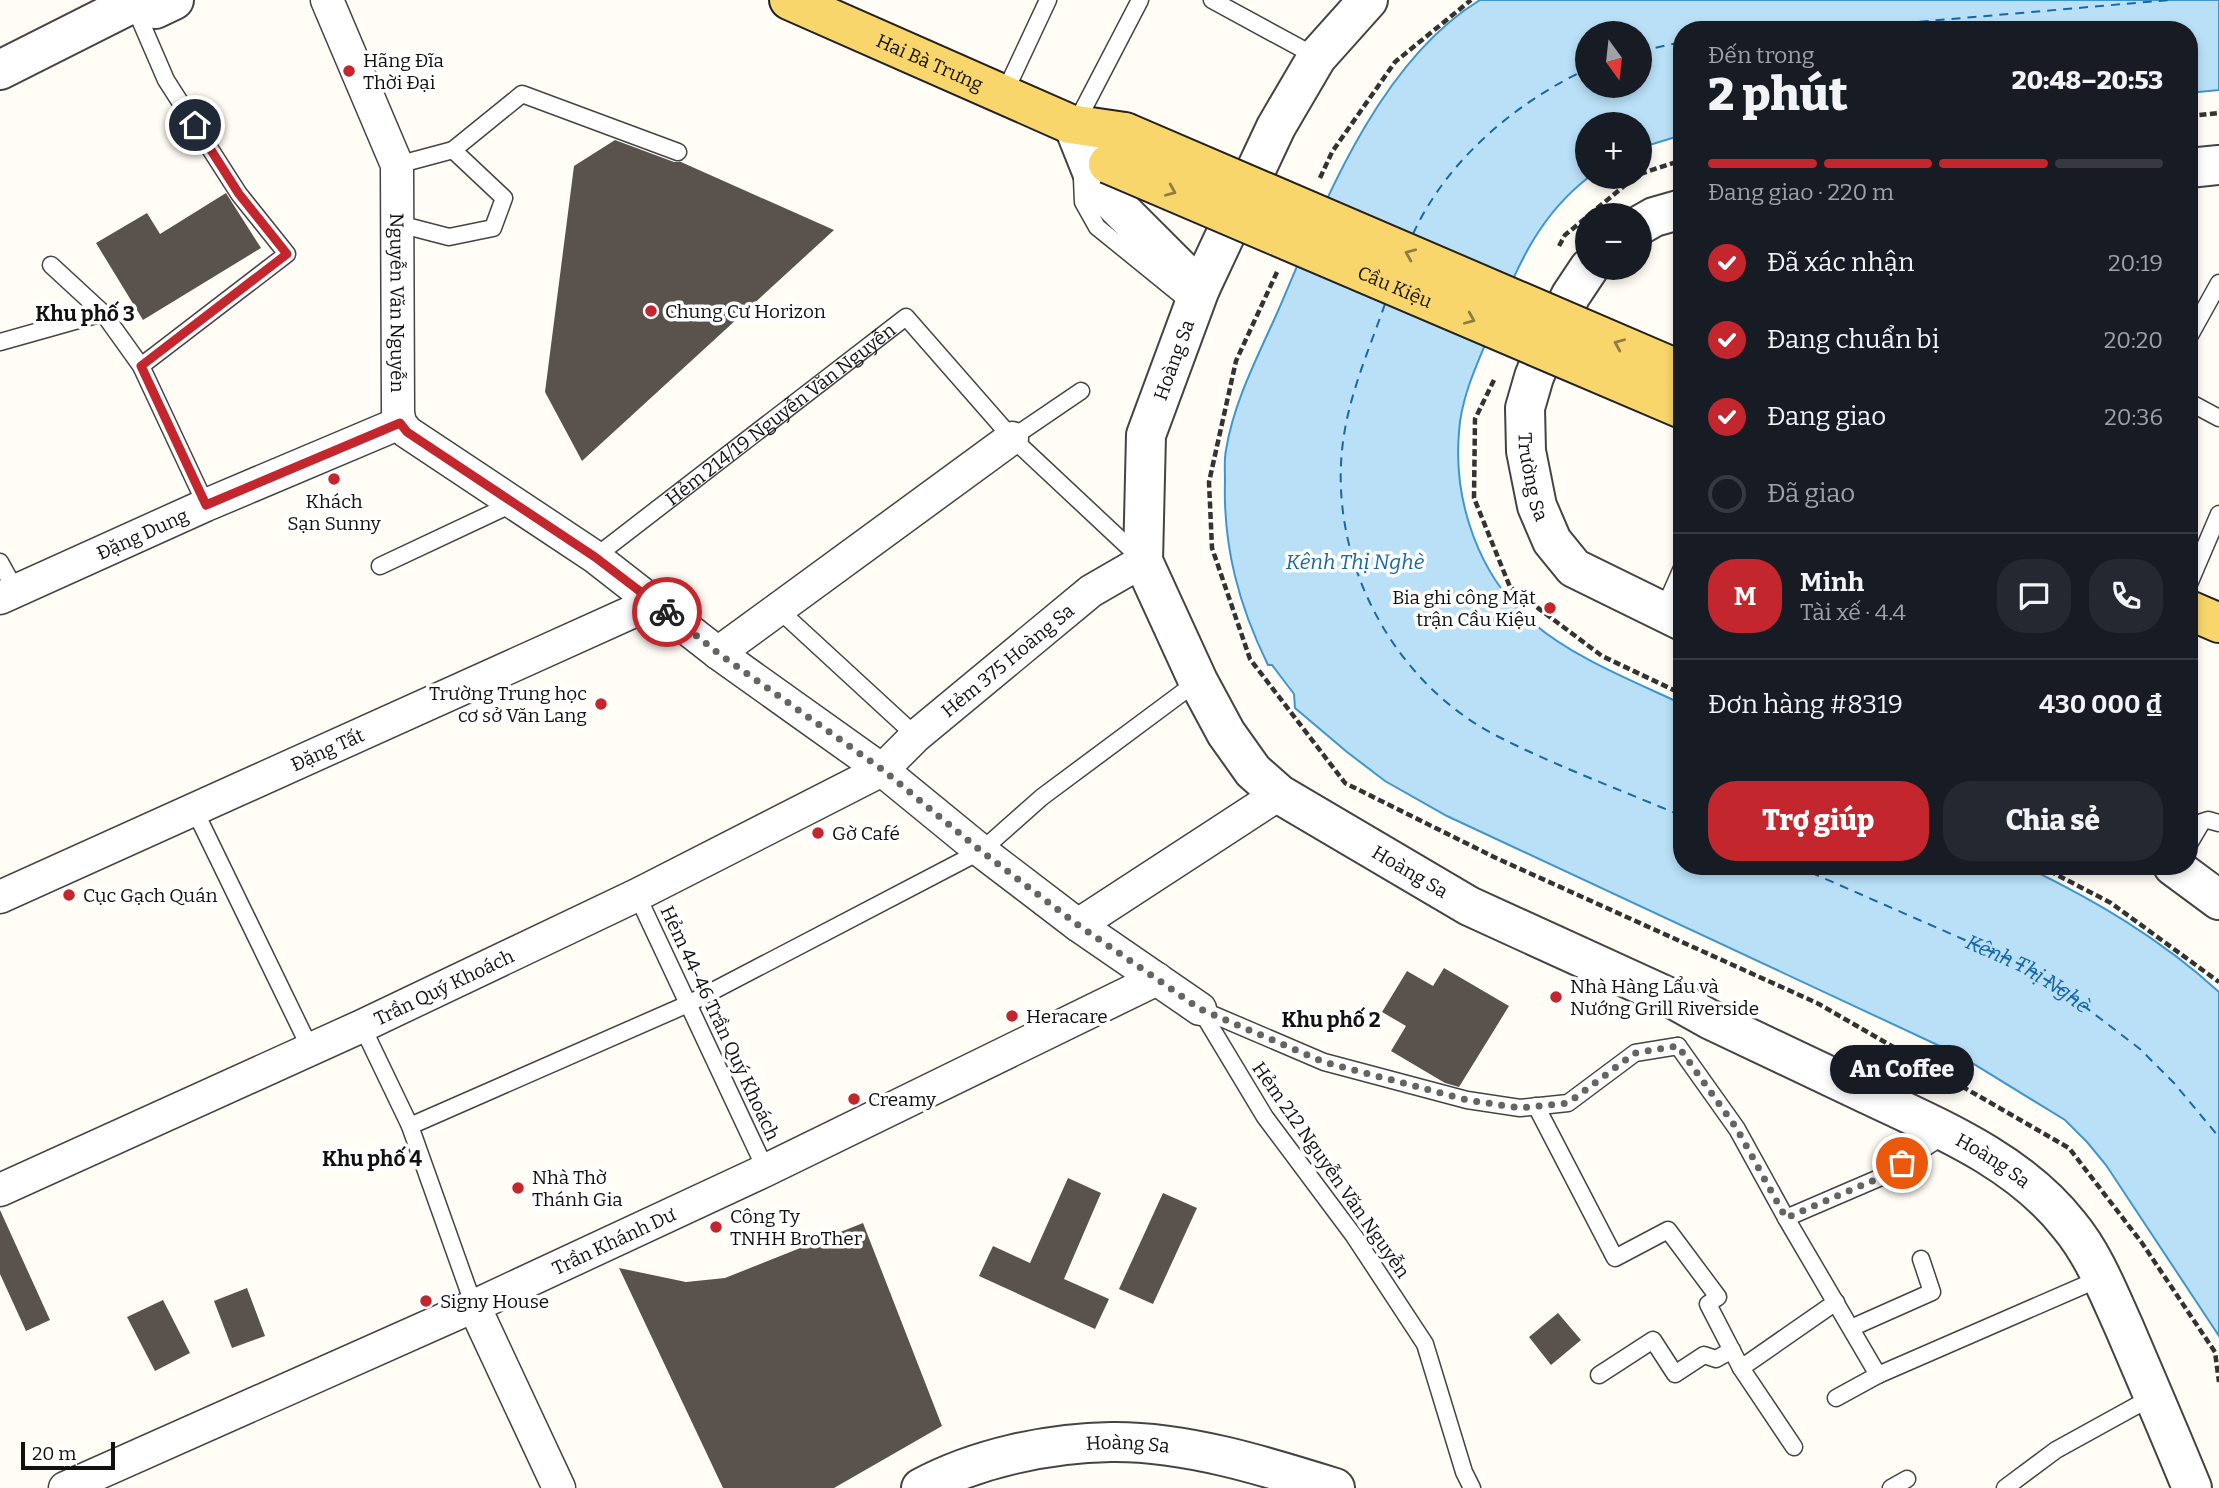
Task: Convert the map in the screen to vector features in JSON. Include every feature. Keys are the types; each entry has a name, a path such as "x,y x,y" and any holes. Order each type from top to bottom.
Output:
{"main road":[{"name":"Hai Bà Trưng","path":"789,0 1004,94 1089,135"},
{"name":"Cầu Kiệu","path":"1089,135 1673,366"},
{"name":"Cầu Kiệu","path":"1089,135 1673,405"},
{"path":"2198,614 2219,623"}],"street":[{"path":"0,70 133,2 155,9 174,0"},
{"name":"Nguyễn Văn Nguyễn","path":"327,0 397,165 395,223 400,423"},
{"name":"Hoàng Sa","path":"1368,0 1317,57 1276,127 1197,298 1146,435 1143,561 1198,681 1226,733 1253,771 1279,794 1469,906 1675,1000 1694,1032 1948,1133 2031,1185 2070,1226 2101,1278 2192,1488"},
{"path":"1089,135 1098,187 1197,298"},
{"path":"2198,167 2219,165"},
{"path":"1652,219 1673,212"},
{"name":"Trường Sa","path":"1581,280 1551,335 1525,408 1524,429 1530,473 1552,541 1569,562 1590,577 1672,617"},
{"path":"400,423 407,432 595,557 718,653 883,770 981,851 1078,925 1200,1009"},
{"name":"Đặng Dung","path":"8,594 206,505 400,423"},
{"path":"718,653 1012,438"},
{"name":"Hẻm 375 Hoàng Sa","path":"883,770 916,736 1091,592 1143,561"},
{"name":"Ðặng Tất","path":"0,897 654,602"},
{"name":"Trần Quý Khoách","path":"0,1190 362,1026 637,895 883,770"},
{"path":"1078,925 1279,794"},
{"path":"2193,875 2219,900"},
{"name":"Trần Khánh Dư","path":"65,1488 474,1306 766,1170 1157,979"},
{"path":"474,1306 559,1488"},
{"name":"Hoàng Sa","path":"921,1488 957,1472 1025,1452 1112,1442 1197,1452 1245,1462 1335,1488"}],"lane":[{"path":"1004,94 1048,0"},
{"path":"1089,135 1140,0"},
{"path":"1212,0 1317,57"},
{"path":"133,2 166,80 239,194 287,254 141,366"},
{"path":"397,165 453,150 522,94 678,152"},
{"path":"395,223 449,237 493,228 503,198 453,150"},
{"path":"51,265 103,313 141,366 206,505"},
{"path":"2198,323 2217,293"},
{"path":"0,342 103,313"},
{"name":"Hẻm 214/19 Nguyễn Văn Nguyễn","path":"595,557 906,317 1012,438 1143,561"},
{"path":"1012,438 1081,391"},
{"path":"2198,407 2219,418"},
{"path":"380,566 514,503"},
{"path":"2198,563 2219,514"},
{"path":"0,562 8,594"},
{"path":"778,609 916,736"},
{"path":"410,1126 688,1003 981,851 1042,797 1198,681"},
{"path":"194,809 310,1048"},
{"path":"2198,829 2202,822 2208,820 2219,823"},
{"name":"Hẻm 44-46 Trần Quý Khoách","path":"637,895 766,1170"},
{"name":"Hẻm 212 Nguyễn Văn Nguyễn","path":"1200,1009 1324,1062 1467,1100 1520,1108 1568,1103 1635,1053 1694,1032"},
{"name":"Hẻm 212 Nguyễn Văn Nguyễn","path":"1200,1009 1265,1117 1354,1237 1425,1344 1464,1472 1472,1488"},
{"path":"362,1026 410,1126 474,1306"},
{"path":"1694,1032 1737,1129 1878,1375"},
{"path":"1536,1106 1615,1258 1668,1230 1718,1297 1708,1304 1741,1368 1794,1447"},
{"path":"1786,1218 1879,1178 1948,1133"},
{"path":"1851,1328 1932,1292 1921,1259"},
{"path":"1836,1398 1878,1375 2101,1278"},
{"path":"1741,1368 1836,1302"},
{"path":"1599,1375 1653,1340 1675,1374 1704,1355 1716,1359 1732,1350"},
{"path":"2005,1488 2056,1450 2154,1396"},
{"path":"1891,1488 1907,1479"}],"path":[{"path":"1315,189 1332,152 1395,62 1471,0"},
{"path":"2198,115 2219,113"},
{"path":"1652,170 1673,163"},
{"path":"1604,203 1620,189"},
{"path":"1281,263 1236,361 1209,482 1212,548 1250,659 1345,783 1496,858 1817,1003 2069,1148 2142,1243 2215,1352 2219,1382"},
{"path":"2057,875 2111,903 2219,982"}],"water":[{"name":"Kênh Thị Nghè","path":"1480,0 2219,0 2219,90 2198,92 2198,21 1673,21 1673,138 1652,144 1652,112 1575,112 1576,189 1542,226 1511,284 1467,392 1460,419 1458,458 1460,485 1474,536 1484,561 1514,604 1549,636 1567,647 1604,668 1673,700 1673,875 2041,875 2151,938 2219,992 2219,1336 2106,1165 2065,1120 1959,1055 1447,816 1385,781 1295,708 1294,694 1272,665 1268,665 1241,598 1227,529 1225,454 1241,396 1314,227 1358,139 1383,98 1412,60 1444,27"}],"building":[{"name":"Chung Cư Horizon","path":"615,140 674,162 681,162 834,230 582,461 545,392 574,166"},
{"path":"226,193 261,248 143,320 96,243 147,213 160,234"},
{"path":"1444,968 1509,1006 1459,1087 1445,1083 1391,1051 1406,1026 1382,1012 1407,971 1433,986"},
{"path":"1068,1178 1101,1193 1064,1279 1109,1299 1095,1329 979,1276 993,1246 1030,1263"},
{"path":"1163,1193 1197,1208 1153,1304 1119,1289"},
{"path":"0,1210 50,1320 26,1331 0,1274"},
{"path":"863,1223 942,1426 834,1488 723,1488 619,1268 686,1282 725,1278"},
{"path":"247,1288 265,1336 232,1348 214,1301"},
{"path":"163,1300 190,1353 155,1371 127,1317"},
{"path":"1558,1313 1581,1340 1551,1365 1529,1337"}],"ferry route":[{"path":"1928,21 2170,0"},
{"path":"1652,48 1673,44"},
{"path":"1413,234 1444,182 1486,136 1534,99 1575,75"},
{"path":"1385,304 1351,402 1344,435 1341,480 1345,524 1356,568 1373,610 1397,648 1425,682 1459,712 1519,747 1673,812"},
{"path":"1817,875 2022,965 2063,990 2140,1049 2174,1083 2219,1137"}],"way so far":[{"path":"667,612 718,653 883,770 981,851 1078,925 1200,1009 1324,1062 1467,1100 1520,1108 1568,1103 1635,1053 1678,1046 1737,1129 1786,1218 1879,1178 1902,1163"}],"place":[{"name":"Hãng Đĩa Thời Đại","path":"349,71"},
{"name":"Chung Cư Horizon","path":"651,311"},
{"name":"Khách Sạn Sunny","path":"334,479"},
{"name":"Bia ghi công Mặt trận Cầu Kiệu","path":"1550,608"},
{"name":"Trường Trung học cơ sở Văn Lang","path":"601,704"},
{"name":"Gờ Café","path":"818,833"},
{"name":"Cục Gạch Quán","path":"69,895"},
{"name":"Nhà Hàng Lẩu và Nướng Grill Riverside","path":"1556,997"},
{"name":"Heracare","path":"1012,1016"},
{"name":"Creamy","path":"854,1099"},
{"name":"An Coffee","path":"1902,1163"},
{"name":"Nhà Thờ Thánh Gia","path":"518,1188"},
{"name":"Công Ty TNHH BroTher","path":"716,1227"},
{"name":"Signy House","path":"426,1301"}],"district":[{"name":"Khu phố 3","path":"85,314"},
{"name":"Khu phố 2","path":"1331,1020"},
{"name":"Khu phố 4","path":"372,1159"}],"route":[{"path":"195,125 239,194 287,254 141,366 206,505 400,423 407,432 595,557 667,612"}]}
